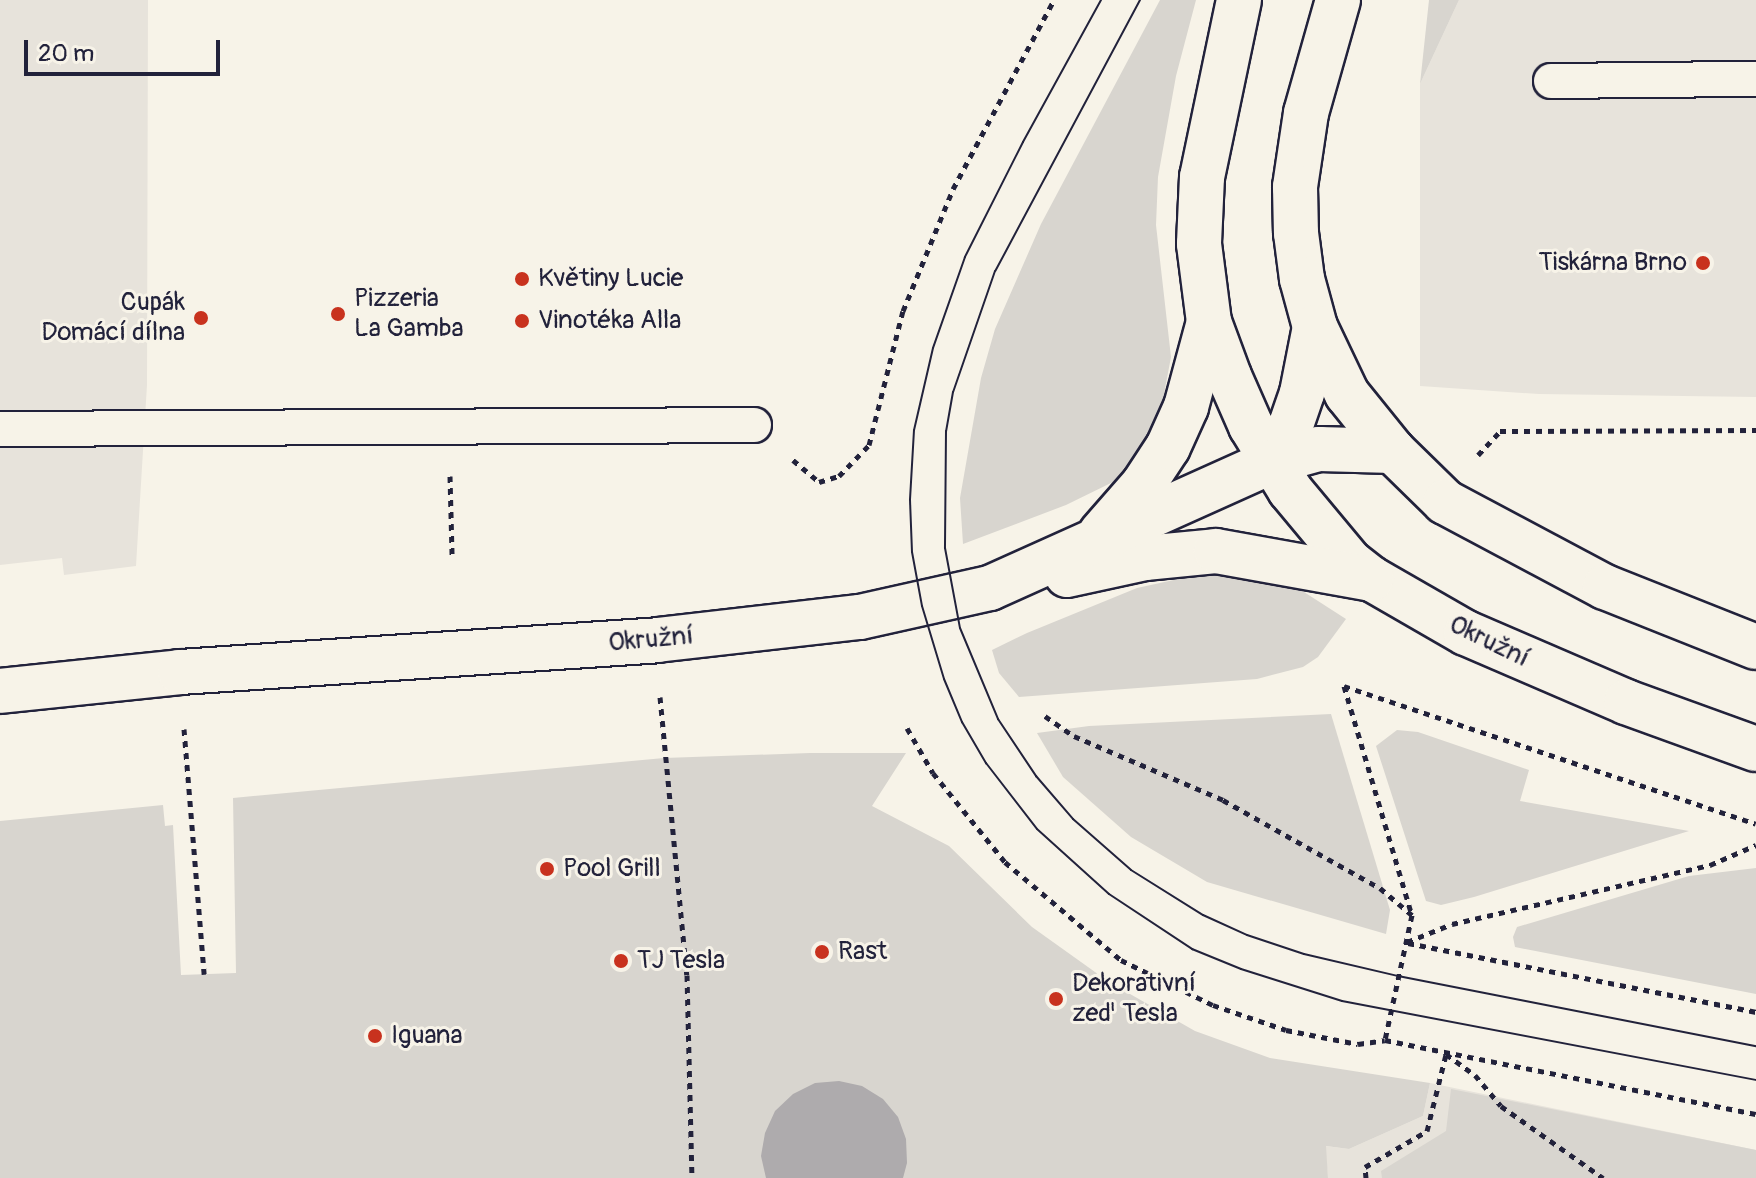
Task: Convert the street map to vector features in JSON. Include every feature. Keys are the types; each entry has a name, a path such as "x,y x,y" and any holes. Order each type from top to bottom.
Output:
{"street":[{"path":"1239,0 1202,177 1199,244 1209,322 1229,376 1271,462"},
{"path":"1338,0 1306,113 1295,187 1302,279 1315,327 1347,394 1393,451 1445,502 1605,587 1756,647"},
{"path":"1085,547 1115,519 1168,447 1186,407 1209,322"},
{"path":"1271,462 1291,425 1302,393 1315,327"},
{"name":"Okružní","path":"0,691 180,672 657,640 860,617 922,606 990,588 1271,462 1319,449 1393,451"},
{"name":"Okružní","path":"1271,462 1317,524 1350,562 1372,579 1466,633 1546,669 1756,749"},
{"path":"990,588 1145,558 1216,551 1372,579"}],"lane":[{"path":"1551,81 1756,79"},
{"path":"0,429 754,425"}],"path":[{"path":"787,454 819,482 839,476 869,445 903,311 947,203 1054,0"},
{"path":"1475,458 1500,431 1756,430"},
{"path":"450,496 452,555"},
{"path":"1385,1040 1412,915 1344,686 1756,824"},
{"path":"1045,716 1074,736 1223,800 1380,888 1412,915"},
{"path":"907,728 933,773 1005,862 1121,960 1213,1005 1286,1030 1358,1044 1385,1040 1756,1114"},
{"path":"663,742 687,975 692,1178"},
{"path":"189,789 204,974"},
{"path":"1407,942 1452,924 1710,865 1756,845"},
{"path":"1407,942 1452,954 1756,1012"},
{"path":"1366,1178 1365,1167 1427,1131 1446,1054"},
{"path":"1446,1054 1475,1075 1501,1106 1603,1178"}],"shaded area":[{"path":"0,0 148,0 147,385 136,566 64,575 62,558 0,565"},
{"path":"1160,0 1196,0 1176,76 1158,177 1156,225 1171,357 1161,410 1134,458 1113,482 1066,505 963,544 960,498 981,378 995,329 1041,224"},
{"path":"1429,0 1459,0 1420,84"},
{"path":"1459,0 1756,0 1756,397 1539,394 1420,386 1420,84"},
{"path":"1215,571 1290,583 1346,619 1318,657 1303,667 1257,679 1019,697 999,673 992,650 1027,633 1137,588"},
{"path":"1331,714 1390,910 1386,934 1207,882 1131,837 1063,777 1037,733 1089,726"},
{"path":"1397,730 1418,732 1529,770 1520,801 1689,831 1474,897 1441,905 1426,901 1376,746"},
{"name":"TJ Tesla","path":"906,753 872,806 949,846 1032,927 1109,982 1195,1031 1270,1058 1430,1083 1423,1116 1349,1149 1326,1146 1328,1178 0,1178 0,821 163,805 165,826 173,825 181,975 236,973 233,798 664,758"},
{"path":"1756,868 1756,994 1515,947 1513,937 1517,927 1689,876"},
{"path":"839,1081 862,1086 883,1099 898,1117 906,1139 907,1163 903,1178 766,1178 761,1156 765,1133 775,1111 793,1094 815,1083"},
{"path":"1430,1083 1756,1150 1756,1178 1328,1178 1325,1146 1349,1149 1423,1116"},
{"path":"1451,1089 1756,1150 1756,1178 1382,1178 1381,1171 1446,1131"}],"tram line":[{"path":"1101,0 1023,142 965,257 933,348 914,430 910,500 912,552 922,606 944,679 962,722 986,763 1037,829 1109,894 1192,949 1241,969 1342,1001 1756,1080"},
{"path":"1140,0 995,271 953,392 946,431 945,548 960,628 998,719 1036,776 1073,819 1131,870 1203,915 1247,935 1304,954 1398,976 1756,1046"}],"place":[{"name":"Tiskárna Brno","path":"1703,263"},
{"name":"Květiny Lucie","path":"522,279"},
{"name":"Pizzeria La Gamba","path":"338,314"},
{"name":"Cupák Domácí dílna","path":"201,318"},
{"name":"Vinotéka Alla","path":"522,321"},
{"name":"Pool Grill","path":"547,869"},
{"name":"Rast","path":"822,952"},
{"name":"TJ Tesla","path":"621,961"},
{"name":"Dekorativní zeď Tesla","path":"1056,999"},
{"name":"Iguana","path":"375,1036"}]}
